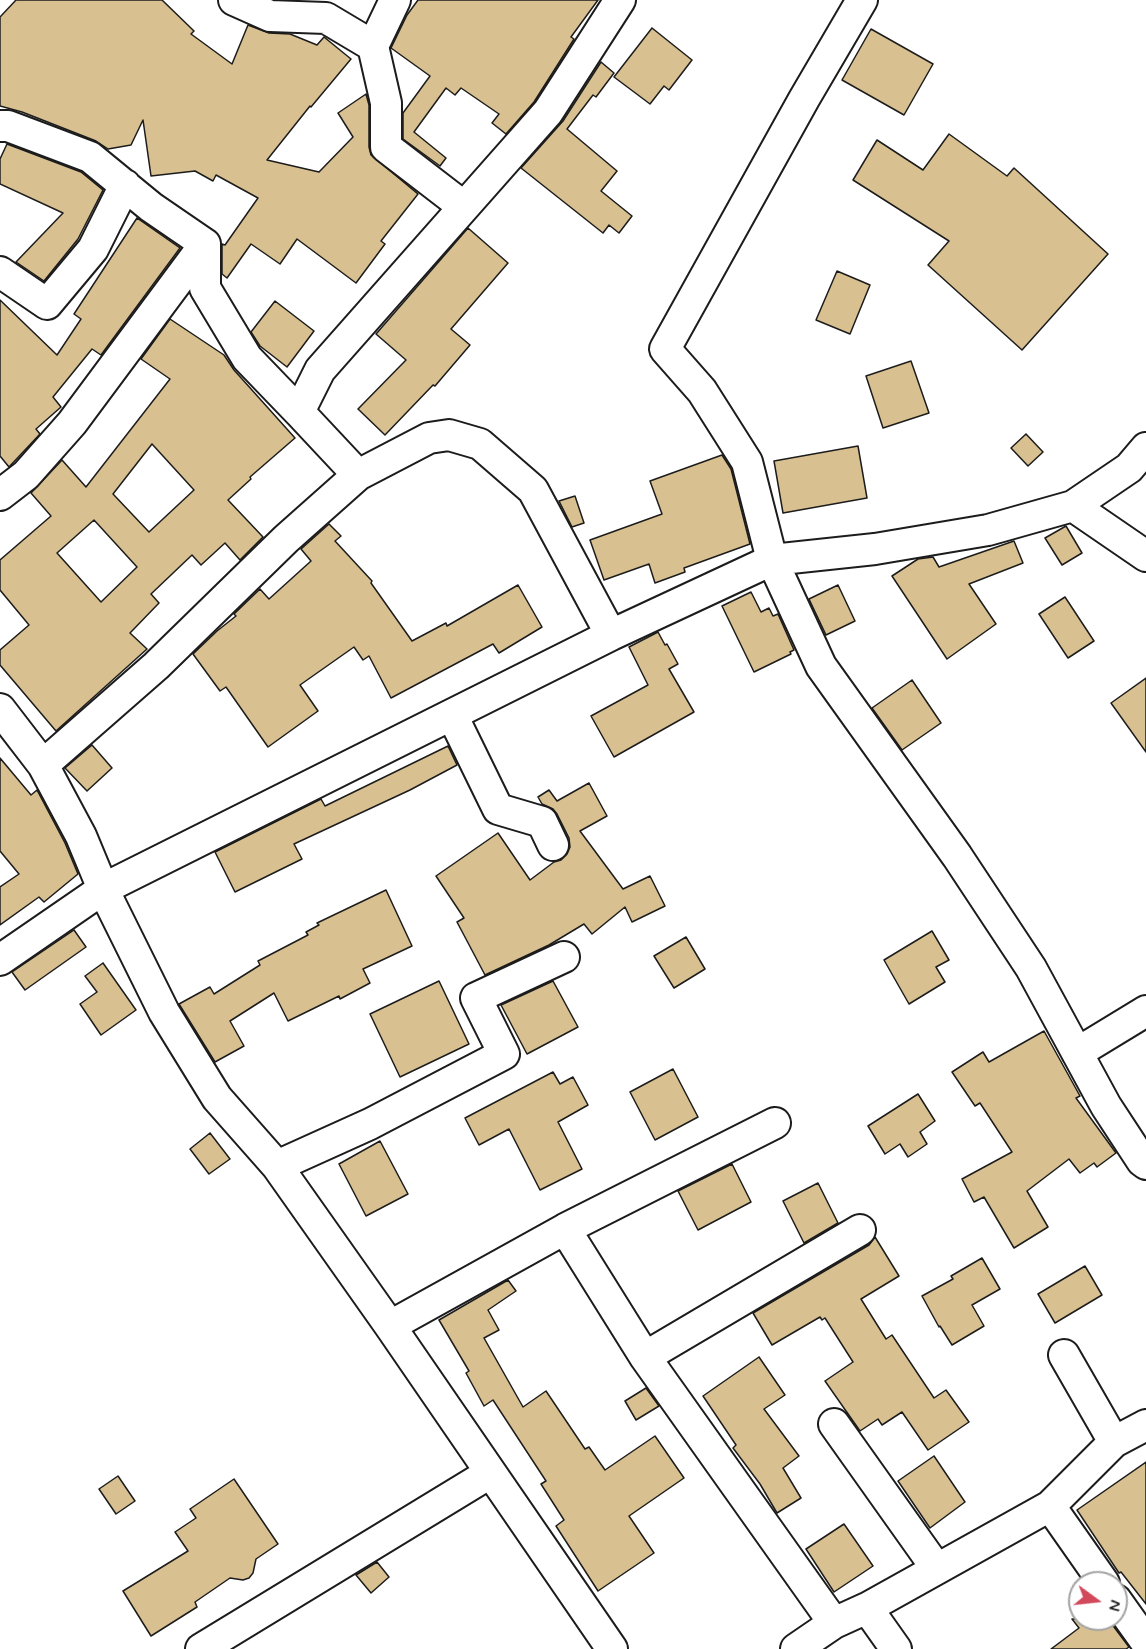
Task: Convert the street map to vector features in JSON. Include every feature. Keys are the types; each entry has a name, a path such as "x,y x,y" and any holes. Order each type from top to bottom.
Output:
{"street":[{"path":"234,0 270,16 326,18 373,46"},
{"path":"395,0 373,46 386,103 386,147 464,207"},
{"path":"298,412 320,370 548,112 620,0"},
{"path":"862,0 804,99 665,349 702,391 747,462 772,560 820,666 957,856 1019,949 1106,1106 1146,1164"},
{"path":"0,126 8,126 90,157 158,213 206,244"},
{"path":"0,272 47,304 93,249 125,185"},
{"path":"206,244 205,288 247,358 358,475"},
{"path":"0,495 26,475 72,423 206,244"},
{"path":"44,765 156,666 286,539 358,475 429,438 449,435 480,444 532,490 611,635"},
{"path":"0,960 103,889 611,635 772,560 875,549 988,530 1073,506 1129,468 1146,448"},
{"path":"1073,506 1146,556"},
{"path":"0,709 44,765 81,836 103,889 164,1012 217,1098 277,1166 612,1649"},
{"path":"452,714 498,809 542,822 553,845"},
{"path":"277,1166 370,1124 504,1054 476,998 564,957"},
{"path":"1077,1053 1146,1011"},
{"path":"390,1326 565,1230 775,1124"},
{"path":"565,1230 645,1357 834,1623"},
{"path":"645,1357 860,1230"},
{"path":"1064,1354 1114,1442"},
{"path":"834,1424 937,1569"},
{"path":"796,1649 834,1623 867,1608 1050,1506 1114,1442 1146,1425"},
{"path":"201,1649 490,1473"},
{"path":"1050,1506 1096,1571"},
{"path":"867,1608 896,1649"},
{"path":"1128,1617 1146,1642"}],"building":[{"path":"16,0 162,0 194,31 191,34 232,64 248,25 269,33 290,34 317,45 324,37 351,59 267,160 319,172 353,137 338,113 366,94 369,105 371,155 418,194 381,241 385,244 356,283 297,239 280,264 251,244 227,278 222,274 222,244 225,245 258,198 216,175 213,181 195,171 151,176 143,120 131,145 108,149 96,141 22,112 0,106 0,17"},
{"path":"418,0 598,0 571,37 574,39 534,102 506,134 492,123 499,114 461,88 455,95 446,88 414,132 446,158 440,166 403,139 403,113 430,76 391,48 407,15"},
{"path":"652,28 692,60 669,90 664,86 650,104 614,77"},
{"path":"871,29 933,64 904,115 842,80"},
{"path":"601,62 614,73 596,97 593,95 567,129 617,171 601,191 632,216 619,233 609,225 603,233 521,168 563,121"},
{"path":"949,134 1007,176 1014,168 1108,254 1022,350 928,265 949,241 853,180 877,140 923,170"},
{"path":"7,144 81,172 103,190 78,239 44,281 16,262 63,213 0,184 0,159"},
{"path":"137,218 180,248 101,355 92,349 53,397 61,407 36,429 40,434 9,467 0,456 0,300 57,355 81,319 74,314"},
{"path":"468,228 508,263 451,329 470,345 435,386 433,385 385,435 358,409 406,360 376,334"},
{"path":"837,271 870,285 850,334 816,320"},
{"path":"275,301 314,331 287,367 260,346 251,332"},
{"path":"170,319 224,355 234,370 295,438 250,477 251,479 228,500 263,537 240,560 225,543 201,565 192,555 151,594 159,603 130,633 147,649 56,731 0,665 0,650 29,625 0,590 0,560 51,516 31,493 62,460 86,487 170,379 141,359","holes":["152,444 194,490 149,532 113,494","94,520 137,567 101,602 57,553"]},
{"path":"911,361 929,413 883,428 866,376"},
{"path":"1026,434 1043,452 1028,466 1011,448"},
{"path":"858,446 867,498 783,513 774,461"},
{"path":"722,455 731,469 750,544 684,568 685,572 655,583 649,564 604,580 590,540 662,514 650,481"},
{"path":"575,496 584,523 572,527 559,501"},
{"path":"329,524 341,536 335,541 372,581 371,583 412,641 446,623 447,626 518,585 542,627 499,653 493,644 391,698 369,656 363,660 354,647 300,685 318,711 268,747 226,687 220,691 193,654 236,616 234,614 260,589 269,599 311,561 301,549"},
{"path":"1066,526 1082,553 1062,565 1045,538"},
{"path":"1014,541 1023,563 969,584 996,624 947,659 892,576 918,559 933,557 939,567"},
{"path":"838,585 855,621 826,635 809,599"},
{"path":"751,592 761,612 769,608 773,616 778,614 794,650 790,652 791,654 754,672 722,606"},
{"path":"1065,597 1094,641 1068,658 1039,614"},
{"path":"658,632 678,664 669,669 694,712 614,757 591,716 648,685 629,647"},
{"path":"1146,678 1146,752 1111,703"},
{"path":"912,680 941,723 902,750 872,708"},
{"path":"92,745 112,768 87,791 65,768"},
{"path":"448,746 457,765 410,790 294,844 302,859 235,892 215,852 321,799 325,806"},
{"path":"0,758 31,795 37,790 65,843 78,874 44,902 39,897 0,925 0,887 19,874 0,851"},
{"path":"589,783 607,816 580,831 623,889 650,876 665,906 632,922 625,907 592,934 584,924 549,945 485,975 457,922 464,918 436,876 498,833 530,880 554,862 561,860 570,847 569,838 557,814 553,809 542,804 538,797 549,790 557,801"},
{"path":"386,890 412,946 363,969 370,983 340,999 339,996 288,1021 274,993 230,1021 244,1046 215,1062 179,1004 210,987 214,994 260,965 258,961 308,935 306,932 319,925 317,923"},
{"path":"74,930 86,947 25,990 12,972"},
{"path":"932,931 949,960 936,967 945,982 909,1004 884,960"},
{"path":"686,937 705,969 674,988 654,956"},
{"path":"103,963 136,1010 101,1035 80,1004 97,992 85,976"},
{"path":"439,981 469,1044 400,1077 370,1014"},
{"path":"553,981 578,1027 527,1054 501,1005"},
{"path":"1044,1031 1080,1096 1076,1098 1116,1153 1097,1167 1094,1163 1080,1173 1069,1159 1027,1191 1048,1227 1014,1248 984,1197 974,1202 962,1179 1012,1152 980,1103 975,1106 952,1072 983,1052 989,1062"},
{"path":"673,1069 698,1117 655,1140 630,1092"},
{"path":"553,1072 560,1084 573,1077 588,1105 558,1122 582,1169 540,1190 509,1129 479,1145 465,1118"},
{"path":"918,1094 935,1121 920,1132 927,1144 908,1157 900,1144 885,1154 868,1126"},
{"path":"210,1133 230,1159 209,1174 190,1149"},
{"path":"380,1141 408,1194 366,1216 339,1164"},
{"path":"732,1164 751,1202 698,1230 678,1191"},
{"path":"818,1183 838,1223 804,1243 783,1201"},
{"path":"875,1237 899,1276 861,1299 886,1339 892,1335 934,1398 946,1390 969,1422 928,1450 902,1412 882,1425 878,1419 860,1431 825,1381 853,1362 825,1318 822,1320 820,1317 772,1345 753,1313 869,1245"},
{"path":"982,1258 1000,1289 972,1305 984,1326 952,1345 922,1296 953,1279 951,1276"},
{"path":"1085,1266 1102,1295 1055,1323 1038,1294"},
{"path":"508,1280 516,1291 488,1310 499,1330 484,1338 523,1407 546,1391 585,1449 589,1447 605,1470 655,1436 684,1478 629,1516 654,1553 598,1591 556,1526 564,1520 541,1484 546,1481 493,1400 484,1406 466,1373 469,1371 439,1320"},
{"path":"759,1357 785,1395 764,1409 799,1456 783,1468 801,1498 777,1513 760,1484 733,1448 736,1445 703,1396"},
{"path":"646,1388 659,1406 636,1420 625,1401"},
{"path":"934,1456 965,1502 930,1528 898,1481"},
{"path":"1146,1462 1146,1604 1128,1581 1128,1571 1118,1571 1077,1510"},
{"path":"118,1476 135,1501 116,1514 99,1489"},
{"path":"234,1479 278,1544 256,1559 253,1573 249,1578 243,1580 230,1578 195,1602 197,1607 151,1636 123,1591 188,1551 175,1532 196,1518 190,1509"},
{"path":"844,1524 873,1566 834,1592 806,1549"},
{"path":"377,1562 389,1577 371,1593 356,1575"},
{"path":"1075,1631 1117,1631 1129,1647 1126,1649 1051,1649"}]}
